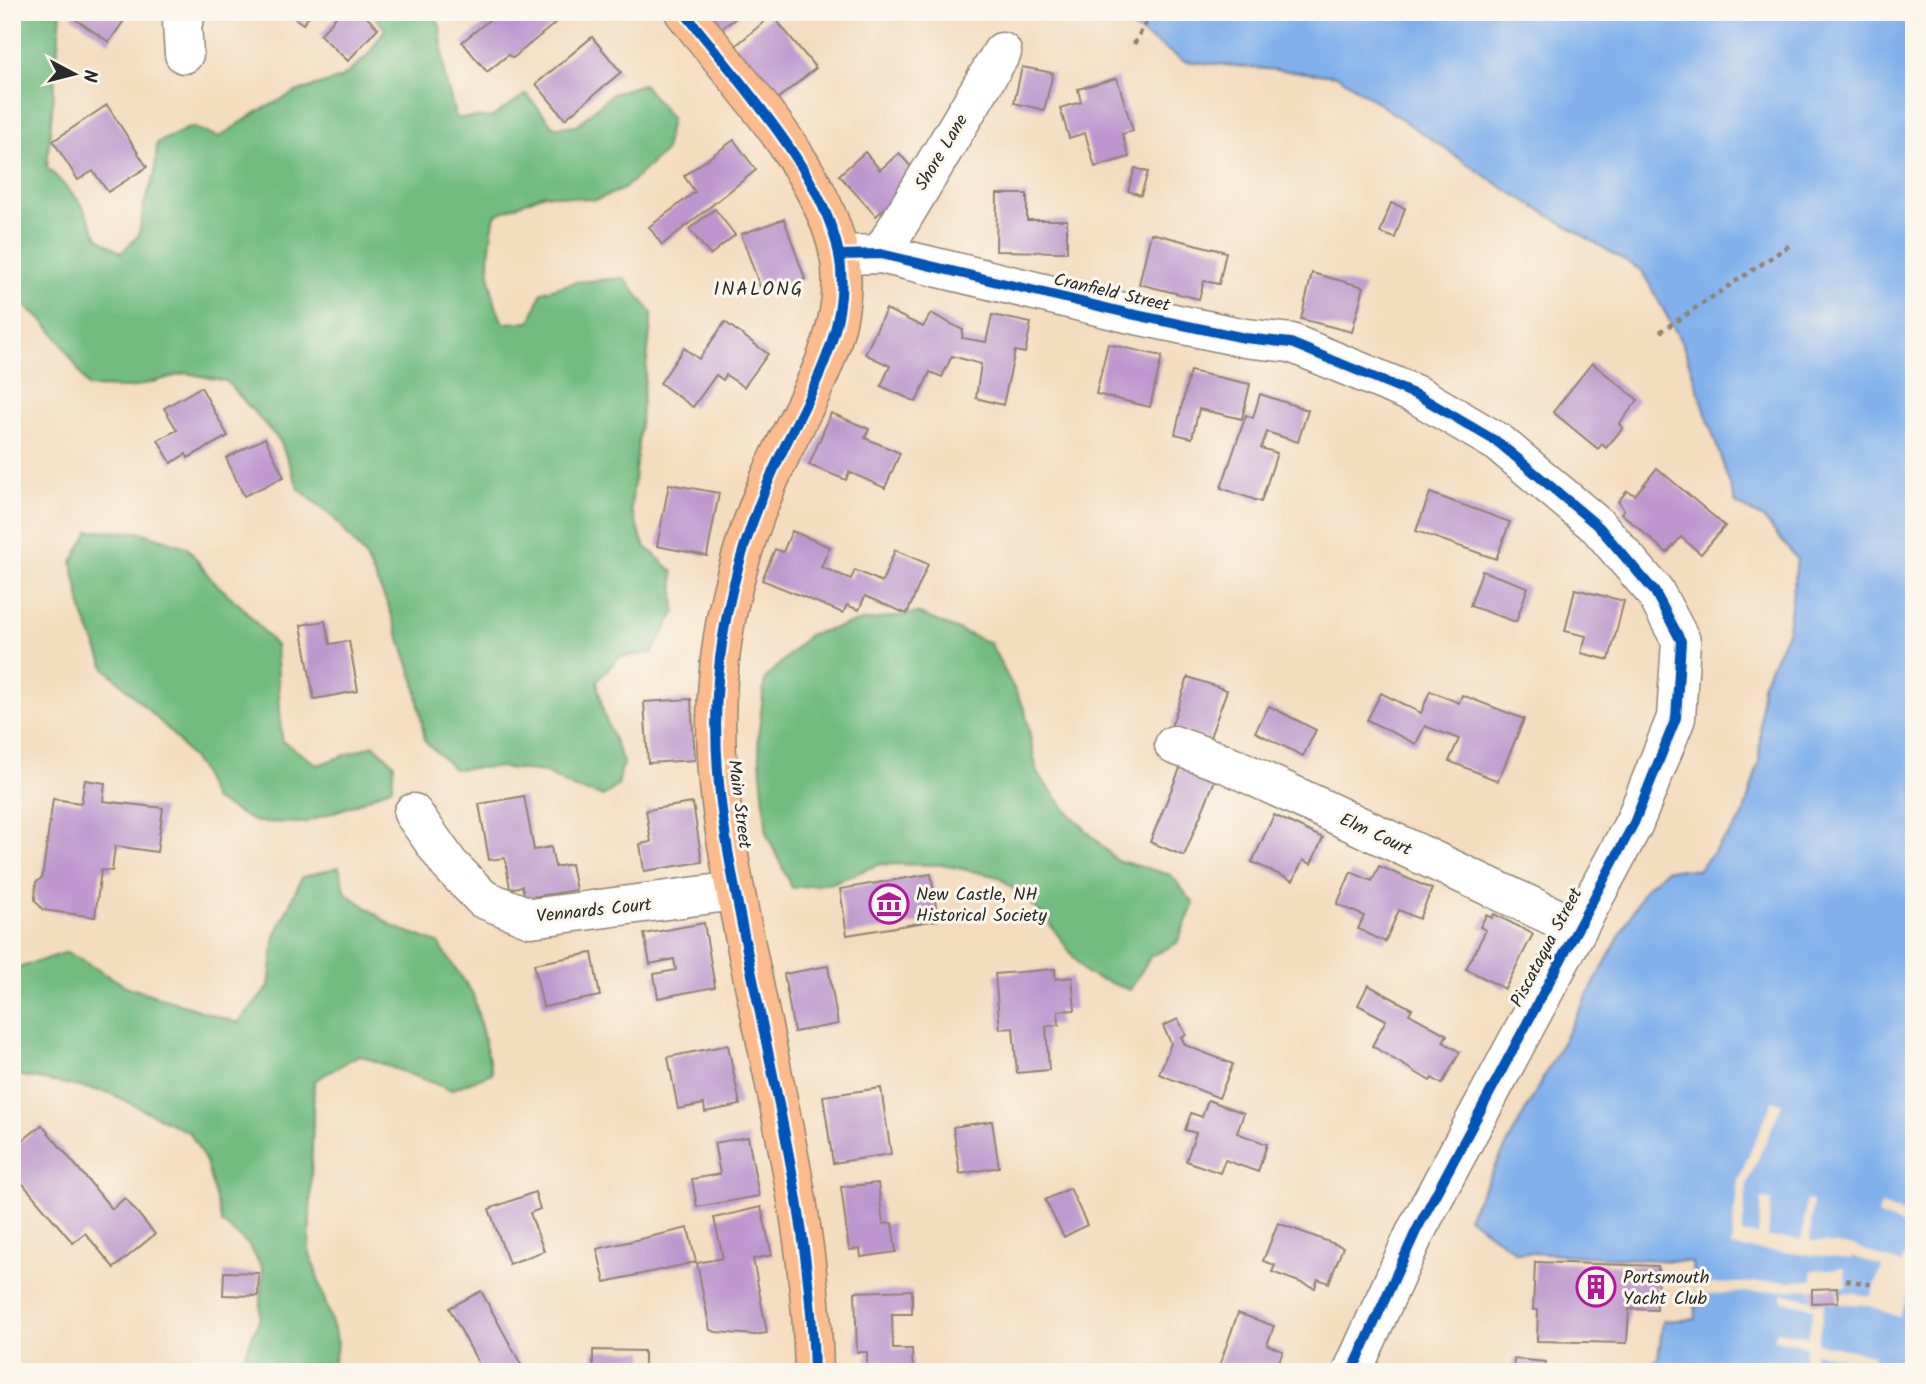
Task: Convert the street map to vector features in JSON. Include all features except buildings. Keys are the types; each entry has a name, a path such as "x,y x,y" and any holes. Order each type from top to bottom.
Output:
{"main road":[{"path":"684,12 800,167 822,204 839,255"},
{"name":"Main Street","path":"814,1372 809,1274 796,1185 735,891 720,803 714,731 726,622 738,565 766,486 834,333 841,284 839,255"}],"street":[{"path":"184,54 182,24 187,12"},
{"name":"Shore Lane","path":"881,254 1002,52"},
{"name":"Cranfield Street","path":"839,255 881,254 1154,319 1291,344 1339,361 1419,396 1499,443 1611,539"},
{"name":"Piscataqua Street","path":"1352,1372 1416,1231 1576,927 1634,823 1676,718 1681,641 1656,592 1611,539"},
{"name":"Elm Court","path":"1174,745 1229,765 1576,927"},
{"name":"Vennards Court","path":"413,813 449,864 483,899 531,918 735,891"}],"path":[{"path":"1134,44 1152,12"},
{"path":"1660,332 1790,245"},
{"path":"1846,1280 1875,1285"}],"green space":[{"path":"12,12 61,12 47,167 81,203 98,237 121,253 139,235 144,205 155,173 157,143 191,127 219,137 257,112 296,92 342,78 368,55 385,29 371,12 432,12 440,26 445,77 456,118 492,117 526,94 554,127 576,126 612,94 643,84 671,118 665,151 624,189 596,200 544,194 495,215 490,243 490,283 503,323 530,322 542,292 576,282 624,278 652,313 631,509 644,545 673,572 675,612 652,653 619,657 597,681 604,715 623,762 618,786 603,796 573,788 544,772 497,767 454,769 425,741 415,683 388,605 365,556 335,519 299,489 280,441 226,381 186,373 131,388 88,387 57,337 37,315 12,299"},
{"path":"89,531 140,532 187,547 212,580 244,609 276,646 282,741 318,765 374,745 394,764 392,787 354,805 303,823 255,822 213,799 199,767 170,731 105,668 83,614 72,562"},
{"path":"917,613 990,643 1025,710 1037,773 1066,810 1116,860 1171,875 1194,904 1177,943 1150,957 1130,990 1086,974 1044,916 999,877 944,865 880,864 832,883 792,888 767,835 758,738 765,679 809,635 857,622"},
{"path":"339,867 346,893 394,927 438,943 473,994 492,1073 451,1090 359,1055 314,1081 309,1250 338,1343 331,1372 237,1372 260,1318 263,1269 249,1245 222,1223 206,1162 190,1133 110,1093 12,1074 12,970 67,952 128,987 238,1023 269,987 275,936 302,877"}],"water":[{"path":"1108,12 1914,12 1914,1372 1644,1372 1658,1358 1663,1321 1696,1319 1692,1262 1516,1252 1468,1217 1645,889 1667,869 1698,870 1742,819 1759,762 1762,685 1788,630 1797,559 1764,519 1736,503 1683,345 1642,271 1500,186 1338,76 1184,61"}],"pier":[{"path":"1773,1100 1782,1104 1747,1184 1742,1234 1758,1235 1762,1199 1771,1200 1768,1237 1802,1240 1806,1200 1813,1201 1810,1241 1854,1246 1901,1264 1914,1230 1914,1278 1899,1317 1868,1305 1825,1303 1817,1343 1874,1355 1872,1364 1815,1352 1811,1372 1801,1372 1806,1346 1774,1339 1776,1331 1808,1337 1814,1308 1782,1301 1783,1294 1812,1300 1811,1289 1691,1295 1690,1285 1812,1280 1812,1270 1845,1268 1846,1287 1838,1288 1838,1292 1871,1296 1882,1267 1853,1256 1852,1259 1731,1247 1738,1180"},
{"path":"1881,1205 1914,1217 1914,1229 1877,1215"}],"cycle path":[{"path":"684,12 775,127 815,190 830,222 839,254 842,285 839,315 831,344 807,402 767,485 749,532 724,630 716,713 716,747 727,846 799,1210 814,1372"},
{"path":"839,255 881,254 1131,314 1245,338 1291,343 1419,396 1499,443 1599,527 1655,592 1681,641 1676,718 1634,823 1416,1231 1352,1372"}],"place":[{"name":"New Castle, NH Historical Society","path":"889,904"},
{"name":"Portsmouth Yacht Club","path":"1596,1287"}],"district":[{"name":"INALONG","path":"759,288"}]}
